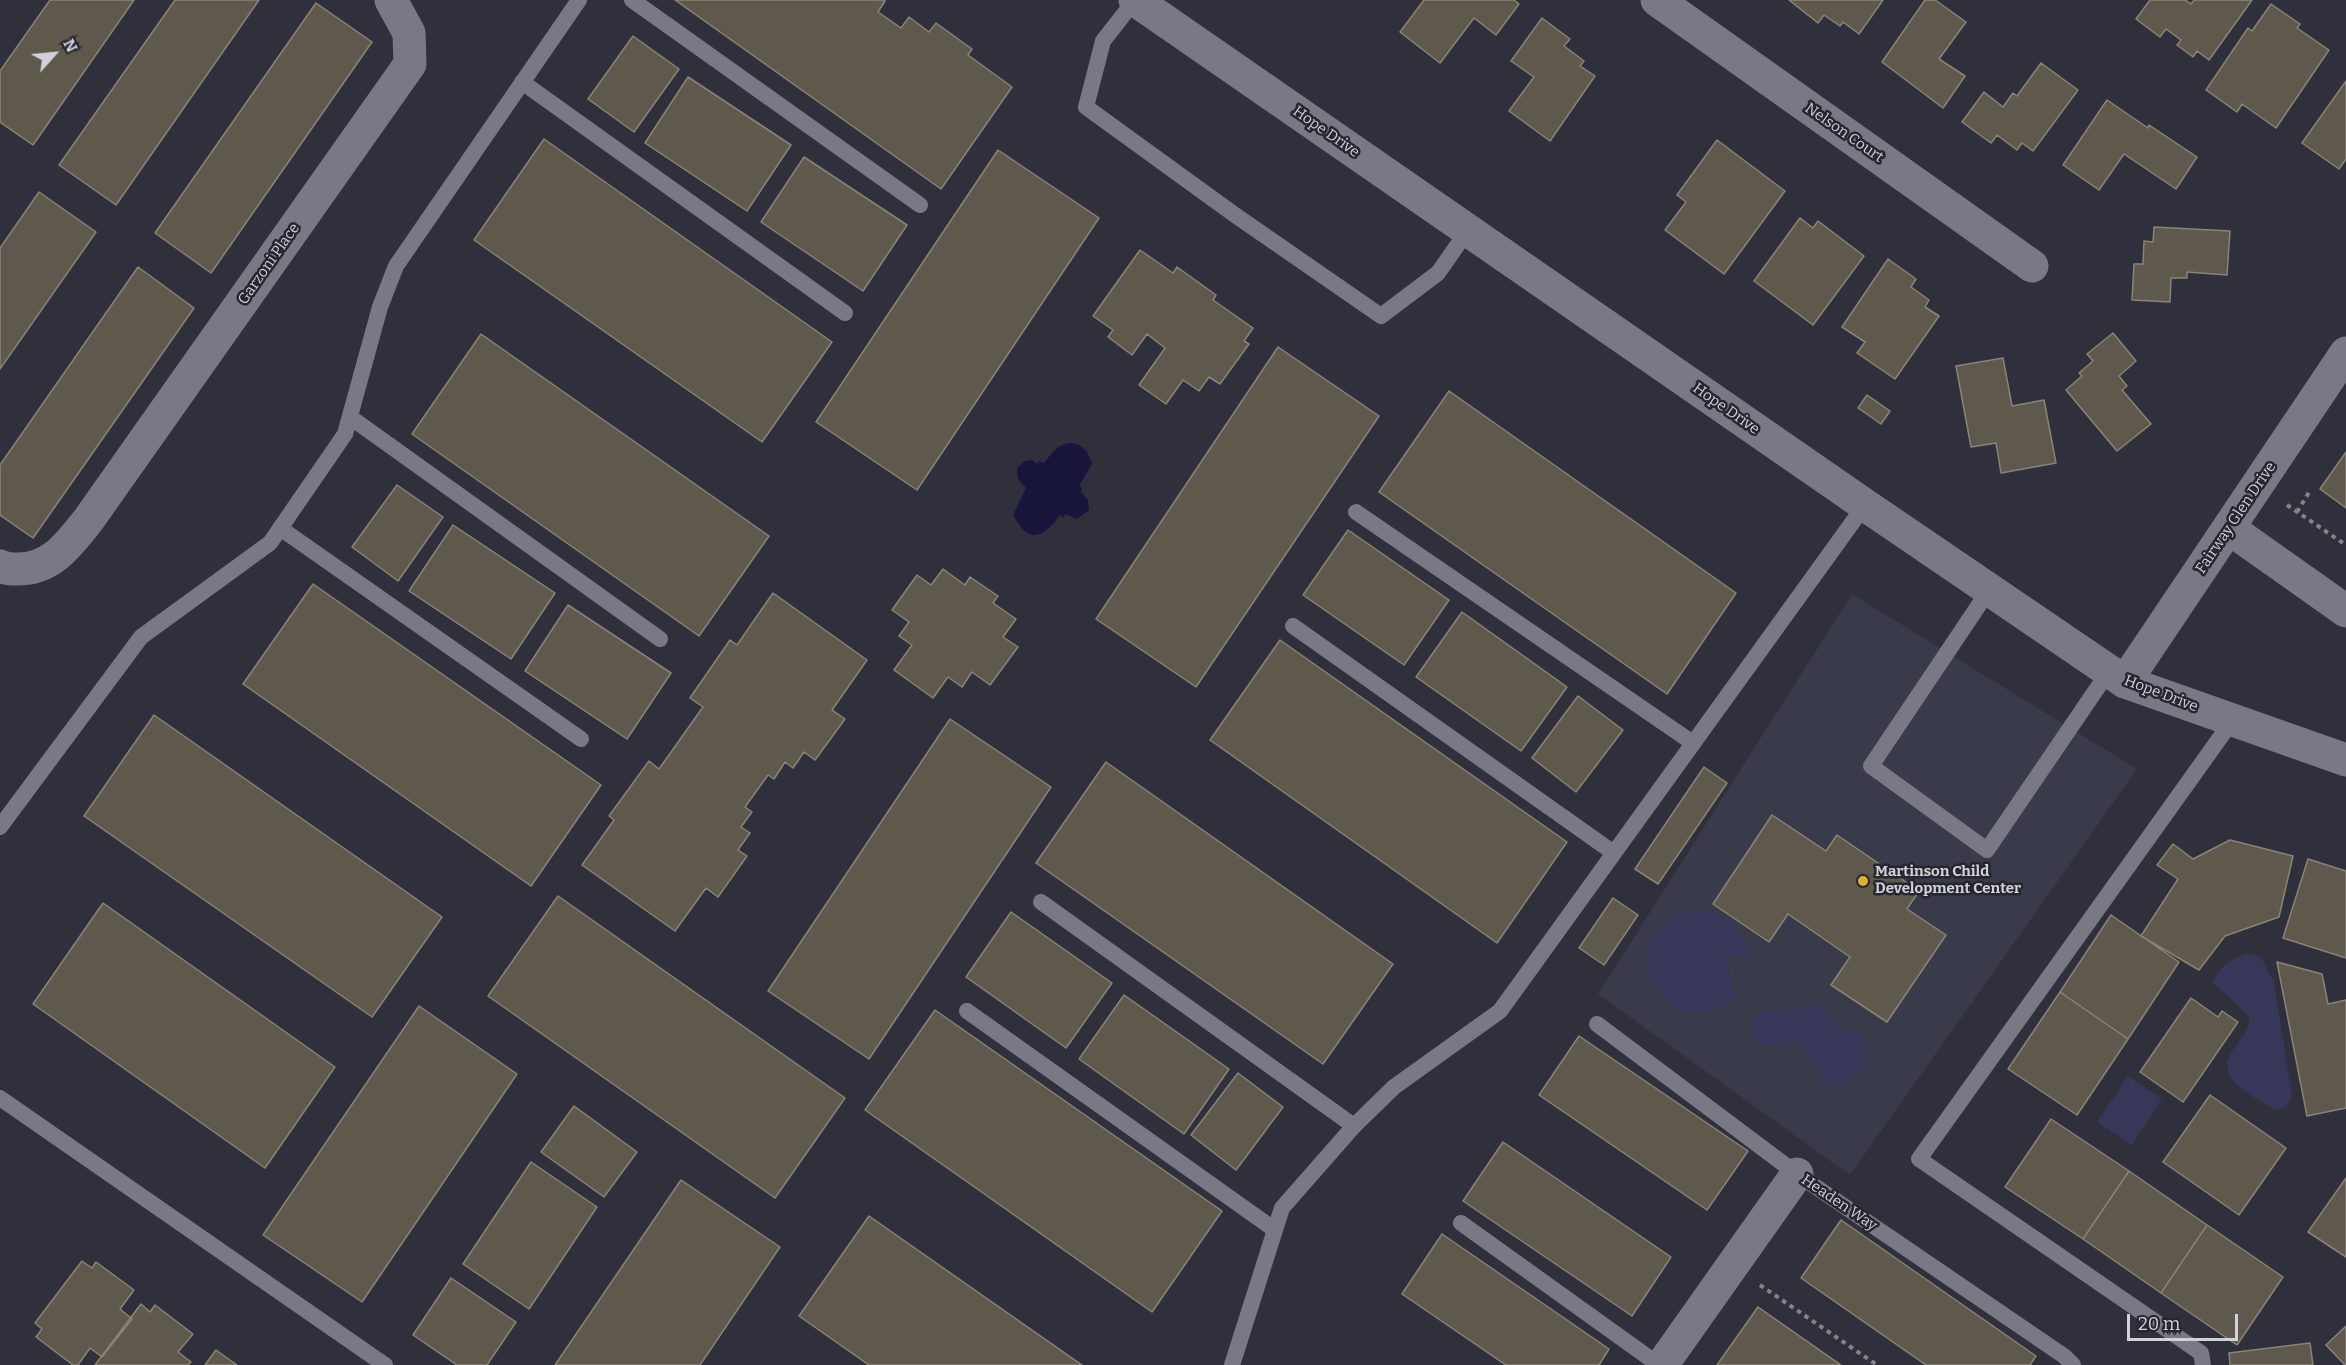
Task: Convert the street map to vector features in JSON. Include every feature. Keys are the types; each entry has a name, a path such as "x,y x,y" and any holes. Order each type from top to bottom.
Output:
{"street":[{"name":"Garzoni Place","path":"0,566 6,569 34,569 63,551 89,519 410,64 409,33 391,0"},
{"name":"Hope Drive","path":"1135,0 1865,505 2117,676 2232,721 2346,760"},
{"name":"Nelson Court","path":"1657,0 2032,266"},
{"name":"Fairway Glen Drive","path":"2117,676 2230,529 2346,353"},
{"path":"2230,529 2346,610"},
{"name":"Headen Way","path":"1660,1365 1797,1174"}],"lane":[{"path":"0,828 141,637 270,543 345,434 380,307 396,266 579,0"},
{"path":"632,0 920,205"},
{"path":"1135,0 1103,41 1086,107 1245,222 1382,316 1438,273 1467,230"},
{"path":"522,82 845,313"},
{"path":"350,417 660,639"},
{"path":"1232,1365 1281,1208 1354,1126 1394,1087 1500,1011 1865,505"},
{"path":"1356,512 1693,743"},
{"path":"279,528 581,739"},
{"path":"1989,590 1871,766 1988,850 2117,676"},
{"path":"1293,626 1614,853"},
{"path":"2203,1365 2201,1353 1919,1159 2232,721"},
{"path":"1041,902 1354,1126"},
{"path":"967,1011 1275,1230"},
{"path":"1597,1024 1797,1174"},
{"path":"0,1098 385,1365"},
{"name":"Headen Way","path":"1797,1174 2064,1356 2073,1365"},
{"path":"1461,1223 1660,1365"}],"path":[{"path":"2297,512 2311,489"},
{"path":"2286,504 2346,545"},
{"path":"1732,1265 1877,1365"}],"shaded area":[{"path":"1072,443 1085,450 1092,464 1079,486 1088,500 1089,510 1077,519 1065,514 1063,518 1060,515 1041,533 1030,534 1013,515 1026,488 1018,479 1017,468 1025,461 1044,463 1059,447"},
{"name":"Martinson Child Development Center","path":"1852,594 2137,769 1850,1175 1598,994"},
{"path":"1694,909 1714,913 1730,922 1742,936 1749,955 1726,956 1734,999 1709,1012 1686,1012 1667,1001 1653,984 1647,962 1651,941 1666,922"},
{"path":"2247,954 2261,957 2274,982 2292,1097 2286,1107 2276,1110 2241,1088 2229,1073 2227,1065 2250,1019 2212,982 2226,964"},
{"path":"1806,1004 1823,1005 1835,1027 1859,1034 1865,1044 1867,1061 1864,1068 1852,1079 1833,1088 1824,1082 1802,1045 1790,1041 1768,1047 1756,1039 1752,1030 1754,1018 1768,1011 1795,1009"},
{"path":"2128,1076 2162,1099 2132,1145 2097,1122"}],"building":[{"path":"50,0 134,0 33,145 0,122 0,71"},
{"path":"175,0 259,0 116,205 59,165"},
{"path":"675,0 883,0 885,1 878,12 901,28 909,17 929,32 936,23 972,49 968,55 1012,87 941,189"},
{"path":"1424,0 1514,0 1519,4 1496,35 1474,18 1440,63 1400,32"},
{"path":"1789,0 1883,0 1859,34 1843,22 1840,26 1824,15 1818,23"},
{"path":"1925,0 1935,0 1966,22 1939,59 1965,76 1943,108 1882,62"},
{"path":"2150,0 2185,0 2191,4 2194,0 2252,0 2209,60 2197,51 2193,57 2177,45 2181,40 2166,29 2160,37 2136,19"},
{"path":"316,3 372,42 211,273 155,233"},
{"path":"2271,4 2300,24 2297,28 2329,50 2276,128 2242,104 2237,112 2206,90 2248,28 2252,31"},
{"path":"1542,18 1570,39 1564,46 1584,61 1580,66 1595,76 1550,141 1509,111 1534,77 1511,61"},
{"path":"633,36 679,69 634,132 588,99"},
{"path":"2041,63 2078,90 2033,151 2022,143 2017,150 1997,135 1991,143 1962,122 1984,92 2003,107 2013,93 2017,96"},
{"path":"688,77 791,145 747,211 645,143"},
{"path":"2346,81 2346,159 2339,169 2302,143"},
{"path":"2107,100 2197,157 2176,189 2124,154 2099,190 2063,165"},
{"path":"544,139 832,342 762,442 474,240"},
{"path":"1717,140 1785,191 1724,274 1665,230 1686,202 1677,195"},
{"path":"998,150 1099,218 917,490 816,422"},
{"path":"804,157 907,225 863,291 761,222"},
{"path":"39,192 96,232 0,369 0,248"},
{"path":"1800,218 1813,228 1818,221 1864,256 1813,325 1754,281"},
{"path":"2154,227 2230,231 2227,275 2187,272 2187,278 2171,278 2170,302 2132,300 2134,264 2143,264 2144,241 2153,242"},
{"path":"1140,250 1173,273 1177,267 1216,295 1213,300 1253,328 1244,341 1249,344 1220,384 1209,377 1199,391 1183,380 1166,404 1139,385 1165,348 1147,334 1132,355 1108,337 1113,330 1093,316"},
{"path":"1888,259 1916,279 1911,287 1929,300 1925,307 1939,316 1895,379 1857,353 1865,342 1842,327"},
{"path":"138,267 194,308 33,538 0,515 0,465"},
{"path":"2113,333 2136,361 2119,376 2127,386 2122,390 2151,424 2117,451 2066,390 2082,376 2079,373 2093,361 2087,354"},
{"path":"481,334 769,536 699,636 412,434"},
{"path":"1278,347 1379,416 1196,687 1096,619"},
{"path":"2003,358 2012,406 2044,400 2056,463 2001,473 1996,443 1971,447 1956,366"},
{"path":"1449,391 1736,593 1667,694 1379,492"},
{"path":"1867,395 1890,411 1881,424 1858,408"},
{"path":"2346,452 2346,508 2320,489"},
{"path":"397,485 443,517 398,581 352,547"},
{"path":"453,525 555,593 511,659 409,591"},
{"path":"1348,530 1449,600 1404,665 1303,595"},
{"path":"943,569 965,585 970,577 998,596 993,603 1016,619 1003,637 1018,647 990,685 972,672 962,687 948,677 933,698 894,670 912,645 899,636 909,622 892,610 917,575 931,585"},
{"path":"313,584 601,785 531,886 243,684"},
{"path":"773,593 867,660 832,710 845,719 815,760 804,752 793,768 785,762 774,779 768,775 745,807 752,812 741,827 750,833 738,850 747,856 718,897 706,888 675,931 582,865 614,820 609,816 649,761 659,769 703,707 690,698 730,640 737,645"},
{"path":"568,605 671,673 627,739 525,671"},
{"path":"1462,612 1567,687 1521,751 1416,677"},
{"path":"1280,640 1567,842 1497,943 1210,740"},
{"path":"1578,696 1623,730 1576,792 1532,758"},
{"path":"154,715 442,917 372,1017 84,816"},
{"path":"950,719 1051,787 869,1059 768,991"},
{"path":"1106,762 1393,964 1323,1064 1036,863"},
{"path":"1704,767 1727,783 1658,884 1635,869"},
{"path":"1772,815 1826,851 1837,835 1919,891 1907,909 1946,935 1887,1022 1831,985 1850,957 1788,914 1769,942 1713,904"},
{"path":"2230,840 2293,856 2279,917 2225,936 2199,970 2141,936 2178,879 2157,865 2173,844 2193,859"},
{"path":"2308,859 2346,871 2346,958 2283,938"},
{"path":"558,896 845,1098 775,1198 488,996"},
{"path":"1613,898 1638,915 1604,965 1579,948"},
{"path":"103,903 335,1067 265,1168 33,1004"},
{"path":"1011,912 1112,983 1066,1048 966,977"},
{"path":"2111,915 2179,962 2128,1039 2060,992"},
{"path":"2277,962 2322,974 2328,1004 2346,1000 2346,1108 2307,1116"},
{"path":"2060,992 2128,1039 2077,1115 2008,1069"},
{"path":"1124,995 1229,1069 1184,1134 1079,1059"},
{"path":"2191,998 2218,1017 2222,1011 2238,1022 2183,1102 2140,1072"},
{"path":"419,1006 517,1074 362,1302 263,1235"},
{"path":"935,1010 1222,1211 1152,1312 865,1110"},
{"path":"1579,1036 1748,1151 1707,1210 1539,1095"},
{"path":"1238,1073 1283,1107 1236,1170 1191,1135"},
{"path":"2210,1095 2286,1148 2239,1215 2163,1162"},
{"path":"574,1106 637,1152 604,1197 541,1152"},
{"path":"2051,1119 2129,1171 2083,1239 2005,1187"},
{"path":"1503,1142 1671,1257 1632,1316 1463,1201"},
{"path":"531,1162 597,1207 529,1309 463,1264"},
{"path":"2129,1171 2207,1225 2161,1293 2083,1239"},
{"path":"2346,1178 2346,1257 2308,1232"},
{"path":"681,1180 780,1247 700,1365 555,1365"},
{"path":"869,1216 1082,1365 869,1365 799,1316"},
{"path":"1841,1220 2036,1356 2030,1365 1926,1365 1801,1278"},
{"path":"2207,1225 2283,1277 2237,1345 2161,1293"},
{"path":"1442,1234 1609,1349 1599,1365 1506,1365 1402,1294"},
{"path":"82,1261 92,1268 96,1262 134,1290 120,1309 132,1319 102,1357 90,1348 78,1365 73,1365 36,1337 42,1329 35,1323"},
{"path":"451,1278 516,1322 487,1365 457,1365 413,1335"},
{"path":"141,1304 150,1312 155,1305 193,1334 178,1352 191,1362 188,1365 95,1365"},
{"path":"1758,1307 1841,1365 1717,1365"},
{"path":"2346,1326 2346,1365 2345,1365 2326,1345"},
{"path":"2310,1343 2313,1365 2230,1365 2229,1353"},
{"path":"216,1350 237,1365 205,1365"}],"place":[{"name":"Martinson Child Development Center","path":"1863,881"}]}
